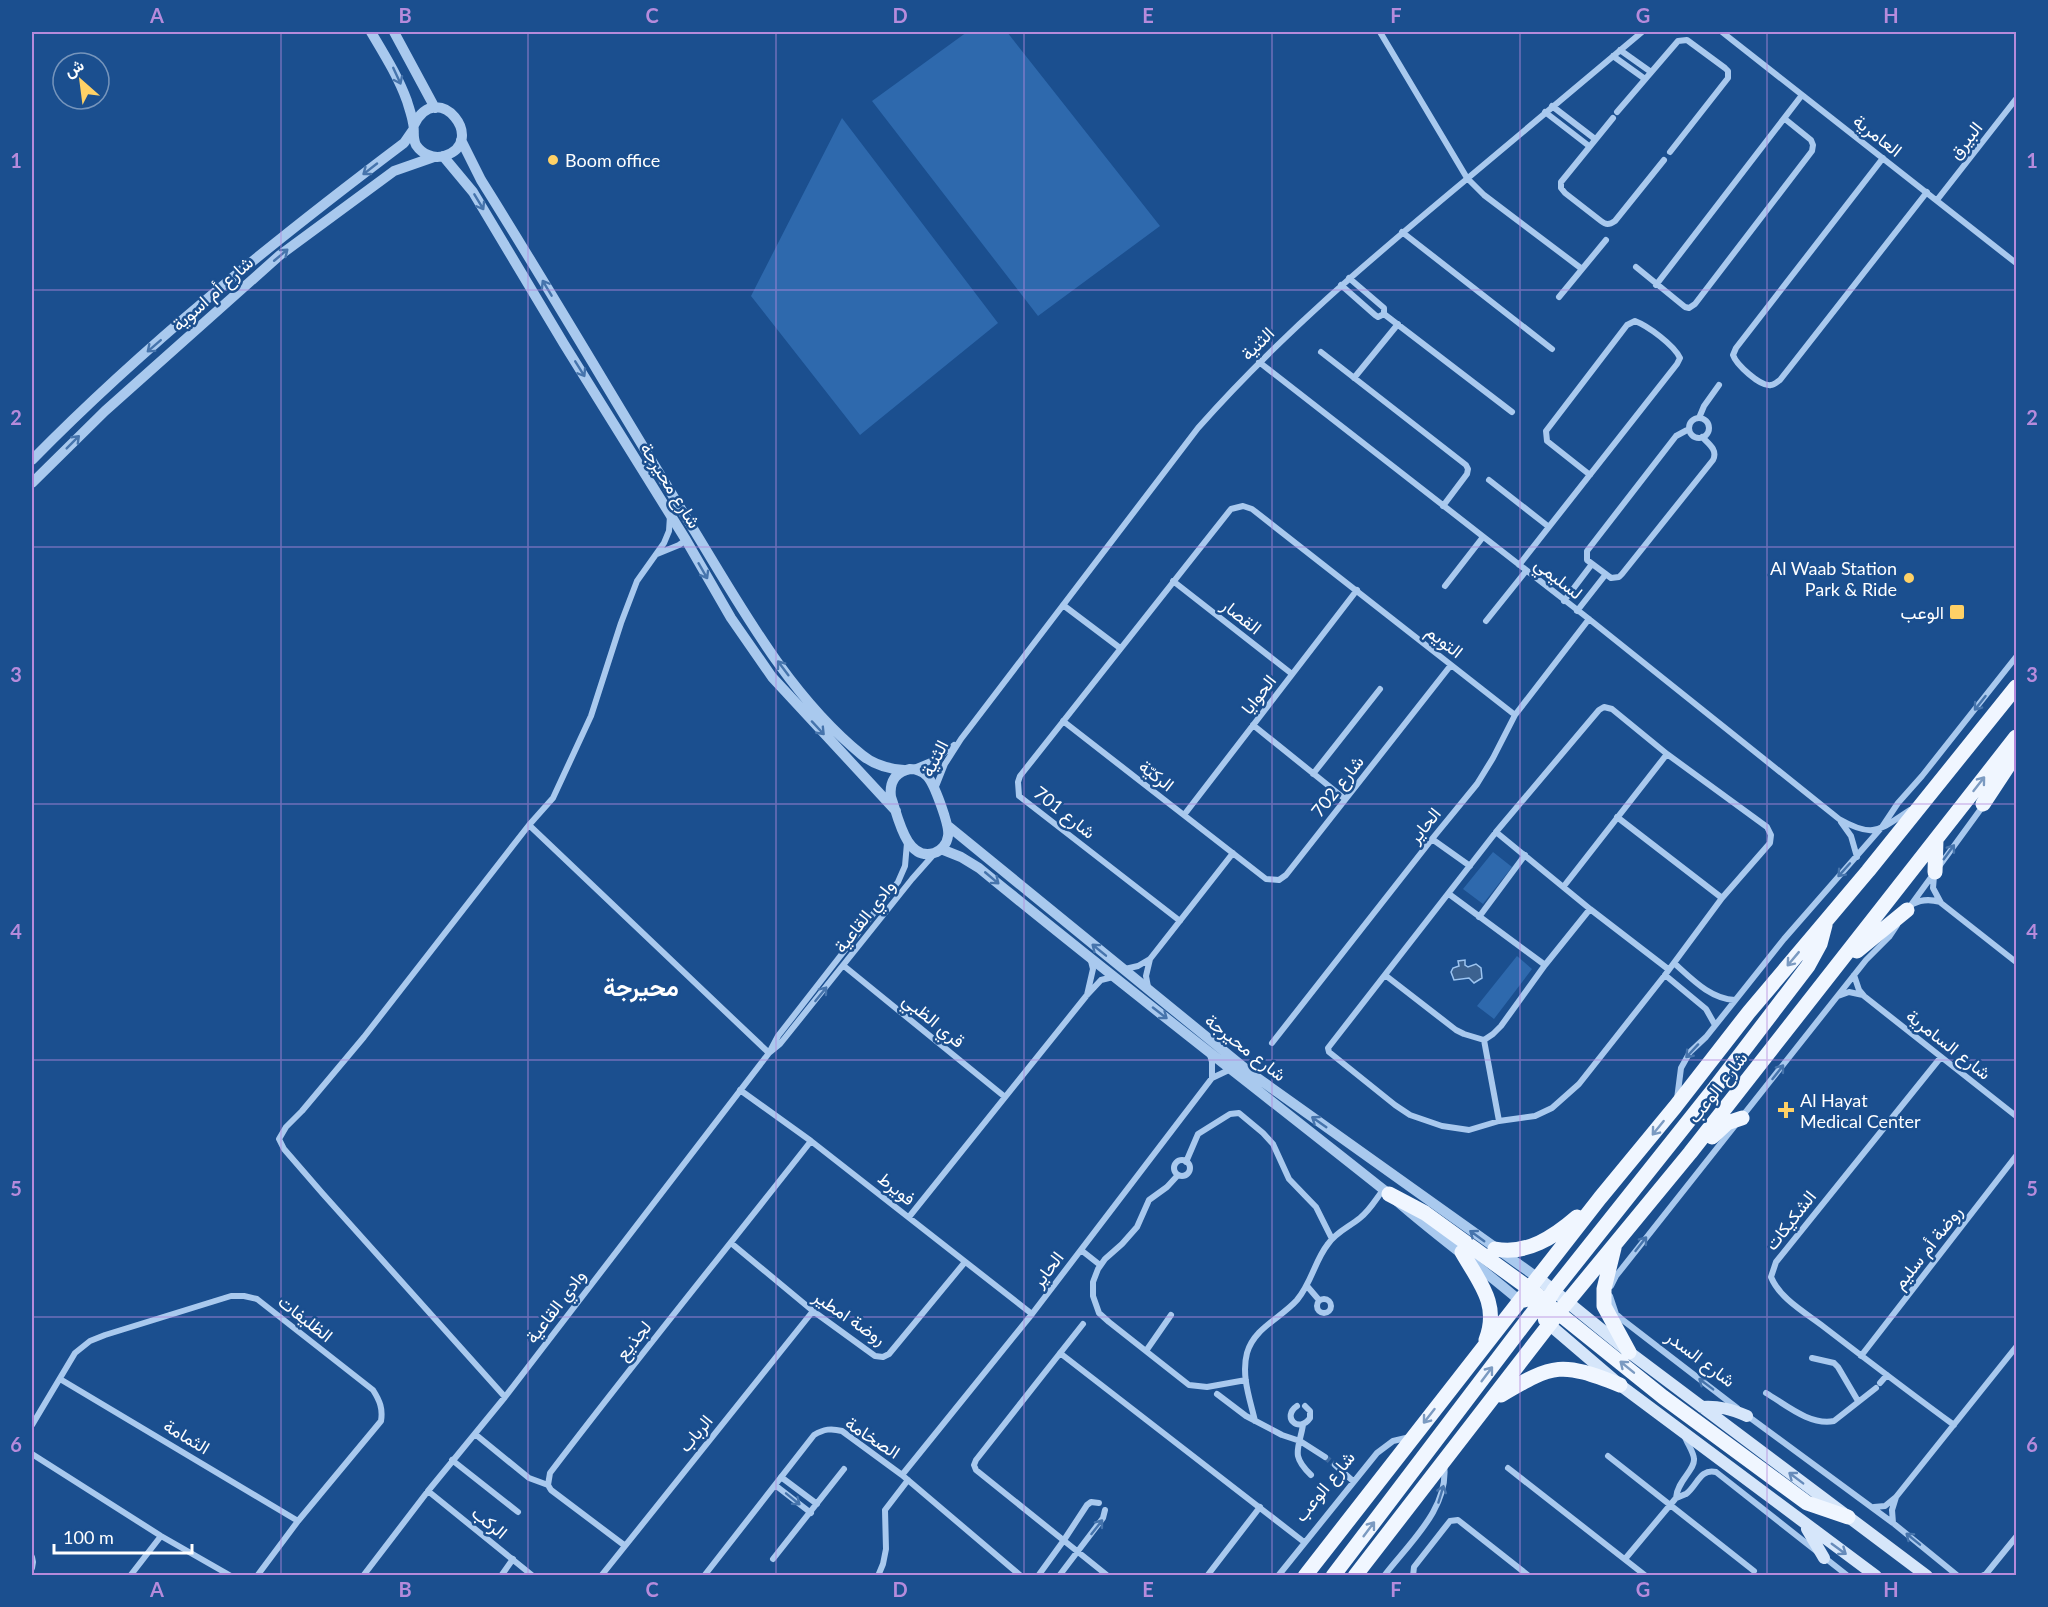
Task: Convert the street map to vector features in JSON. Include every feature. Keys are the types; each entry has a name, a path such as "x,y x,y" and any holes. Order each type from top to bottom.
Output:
{"main road":[{"name":"شارع الوعب","path":"1305,1575 1600,1198 1749,1012 1868,871 2016,687"},
{"name":"شارع الوعب","path":"1355,1575 1493,1399 1549,1305 1615,1244 1690,1153 2016,737"},
{"path":"1983,804 2016,754"},
{"path":"1935,872 1936,839"},
{"path":"1832,973 1907,910"},
{"path":"1333,1575 1549,1305 1808,966 1820,944 1827,919"},
{"path":"1690,1153 1704,1145 1727,1123 1742,1118"},
{"path":"1386,1192 1425,1213 1529,1289 1532,1297 1629,1352 1927,1575"},
{"path":"1495,1249 1508,1252 1518,1251 1547,1239 1563,1229 1600,1198"},
{"path":"1615,1244 1604,1289 1604,1306 1629,1352"},
{"path":"1462,1252 1492,1312 1489,1332 1479,1354"},
{"path":"1529,1289 1544,1286 1549,1305 1620,1385 1683,1434 1876,1575"},
{"path":"1549,1305 1664,1397 1807,1503 1848,1517"},
{"path":"1493,1399 1536,1374 1554,1368 1580,1371 1620,1385"},
{"path":"1702,1407 1718,1406 1733,1409 1747,1416"},
{"path":"1804,1523 1824,1558"}],"street":[{"path":"371,32 396,73 416,144 420,150 438,157 450,153 461,140 462,131 456,117 443,109 435,108 422,113 413,128"},
{"path":"394,32 435,108"},
{"path":"1380,32 1467,178 1484,195 1582,269"},
{"name":"الثنية","path":"934,791 945,764 961,739 1198,428 1259,362 1348,278 1642,32"},
{"name":"العامرية","path":"1722,32 2016,263"},
{"path":"1664,160 1611,224 1605,225 1562,188 1563,177 1645,79 1678,41 1687,40 1716,61 1729,74 1670,152"},
{"path":"1620,50 1651,72"},
{"path":"1613,56 1645,79"},
{"path":"1656,285 1802,95"},
{"name":"البيرق","path":"1937,200 2015,102"},
{"path":"1552,106 1595,139"},
{"path":"1545,112 1589,146"},
{"path":"1636,267 1684,307 1689,308 1695,304 1812,151 1811,141 1785,119"},
{"name":"شارع أم اسوية","path":"32,460 86,405 253,260 404,143 413,128"},
{"name":"شارع محيرجة","path":"461,140 481,180 696,534 779,663 823,717 868,759 889,768 907,769"},
{"name":"شارع أم اسوية","path":"32,483 105,411 280,255 394,171 438,157"},
{"name":"شارع محيرجة","path":"438,157 473,192 686,540 731,618 772,677 896,811"},
{"path":"1883,158 1736,348 1733,355 1736,362 1764,384 1772,385 1780,380 1927,192"},
{"path":"1402,232 1552,349"},
{"path":"1559,297 1606,240"},
{"path":"1348,278 1384,308 1384,314"},
{"path":"1341,285 1374,315 1378,317 1384,314"},
{"path":"1384,314 1512,412"},
{"path":"1519,565 1590,475 1677,364 1680,358 1676,350 1635,321 1627,325 1546,431 1545,438 1548,441 1590,475"},
{"path":"1354,378 1398,324"},
{"path":"1321,352 1466,465 1467,474 1443,506"},
{"name":"لسليمي","path":"1259,362 1839,819 1862,831 1882,827"},
{"path":"1700,418 1704,406 1719,385"},
{"path":"1689,429 1676,436 1587,551 1586,558 1606,574 1615,578 1622,574 1711,464 1715,456 1714,450 1702,437 1692,435 1689,429 1690,422 1700,418 1706,420 1709,426 1708,433 1702,437"},
{"path":"1489,480 1549,527"},
{"name":"شارع 701","path":"1180,921 1019,796 1020,776 1225,515 1235,507 1252,509 1357,590"},
{"path":"505,1397 323,1194 284,1149 279,1139 286,1127 364,1037 529,825 553,798 591,716 637,581 664,543 669,531 670,515"},
{"path":"656,554 679,545 696,534"},
{"path":"1445,586 1483,537"},
{"path":"1564,601 1592,564"},
{"path":"1486,621 1526,571"},
{"path":"1577,611 1606,574"},
{"name":"القصار","path":"1173,581 1292,674"},
{"name":"التويم","path":"1357,590 1515,715"},
{"name":"الحوايا","path":"1184,815 1357,590"},
{"path":"1063,605 1120,648"},
{"name":"الحاير","path":"1272,1043 1477,784 1493,759 1515,715 1588,620"},
{"name":"شارع الوعب","path":"1675,1107 1683,1062 1690,1052 1706,1037 1811,907 1882,827 1898,803 2016,657"},
{"name":"شارع 702","path":"1233,853 1266,879 1279,880 1286,875 1451,665"},
{"path":"1313,774 1380,689"},
{"path":"1601,708 1612,709 1667,754 1770,831 1770,843 1722,898 1674,963 1568,1096 1552,1108 1535,1116 1499,1121 1469,1130 1442,1126 1410,1115 1395,1106 1329,1052 1328,1048 1496,832 1601,708"},
{"name":"الركيّة","path":"1063,721 1233,853"},
{"path":"1253,725 1345,799"},
{"name":"الثنية","path":"907,769 938,758 961,739"},
{"path":"1564,886 1667,754"},
{"path":"1742,1118 1872,952 1889,937 1983,804 2016,763"},
{"path":"907,841 890,789 897,774 907,769 916,769 926,774 947,825 948,838 939,850"},
{"path":"1882,827 1924,801"},
{"path":"1617,818 1722,898"},
{"name":"لسليمي","path":"1839,819 1851,836 1857,857"},
{"path":"529,825 769,1053"},
{"name":"شارع محيرجة","path":"947,825 1252,1074 1495,1249 1529,1289"},
{"path":"1496,832 1667,972 1707,1009 1715,1025"},
{"path":"1432,839 1470,866"},
{"name":"شارع محيرجة","path":"907,841 910,847 922,854 939,850 961,857 979,868 1411,1214 1462,1252 1529,1289"},
{"name":"وادي القاعية","path":"769,1053 775,1040 898,882 907,858 907,841"},
{"name":"وادي القاعية","path":"363,1575 452,1460 505,1397 769,1053 780,1044 912,879 939,850"},
{"path":"1121,968 1134,968 1150,959 1233,853"},
{"path":"1479,916 1525,855"},
{"path":"1935,872 1933,888 1941,903"},
{"path":"1449,894 1545,965"},
{"path":"1907,910 1914,903 1923,900 1941,903 2016,961"},
{"path":"1385,975 1456,1030 1464,1035 1484,1040 1493,1035 1501,1026 1545,965 1590,909"},
{"path":"1150,959 1146,976 1151,993"},
{"path":"1087,995 1093,969 1091,960"},
{"path":"1674,963 1712,994 1735,1000"},
{"name":"قري الظبي","path":"844,966 1005,1097"},
{"name":"شارع السامرية","path":"1854,975 1859,990 1864,996 2016,1116"},
{"path":"909,1217 1087,995 1101,980 1113,977"},
{"path":"1837,996 1849,992 1864,996"},
{"path":"1484,1040 1499,1121"},
{"path":"1209,1051 1212,1078"},
{"name":"الشكيكات","path":"1941,1057 1776,1262 1771,1277 1777,1289 1861,1356 1954,1425"},
{"name":"الحاير","path":"878,1575 886,1549 885,1510 905,1477 1212,1078 1232,1069"},
{"name":"فويرط","path":"740,1090 811,1141 1032,1314"},
{"path":"1246,1380 1208,1387 1194,1387 1180,1379 1109,1322 1096,1307 1092,1289 1100,1264 1137,1227 1149,1200 1178,1175 1182,1176 1188,1172 1189,1166 1186,1162 1198,1134 1230,1114 1239,1113 1273,1144 1290,1179 1316,1207 1332,1239"},
{"name":"شارع السدر","path":"1742,1118 1616,1276 1611,1285 1610,1295 1616,1314 1747,1416 1893,1523 1958,1575"},
{"name":"لجذيع","path":"548,1485 550,1473 638,1358 811,1141"},
{"name":"روضة أم سليم","path":"1861,1356 2016,1156"},
{"path":"1178,1175 1174,1170 1175,1165 1178,1161 1186,1162"},
{"path":"1255,1421 1246,1380 1247,1354 1253,1340 1289,1308 1306,1286 1332,1239 1362,1217 1386,1192"},
{"name":"روضة امطير","path":"731,1243 813,1311 875,1356 883,1357 890,1354 965,1262"},
{"path":"1081,1250 1100,1264"},
{"path":"1306,1286 1319,1300"},
{"name":"الظليفات","path":"32,1425 75,1353 82,1346 105,1335 231,1296 257,1299 374,1390 382,1412 381,1421 298,1521 257,1575"},
{"name":"الرباب","path":"601,1575 813,1311"},
{"path":"1146,1351 1171,1315"},
{"path":"1083,1324 974,1465 976,1470 1108,1575"},
{"path":"1869,1505 1878,1508 1885,1506 1896,1497 2016,1347"},
{"path":"1060,1353 1304,1542"},
{"path":"1812,1358 1834,1363 1858,1401"},
{"path":"1766,1393 1809,1418 1821,1422 1834,1421 1887,1375"},
{"name":"الثمامة","path":"60,1379 298,1521"},
{"path":"1217,1394 1255,1421 1282,1435 1300,1441 1325,1457"},
{"path":"1297,1406 1292,1410 1292,1419 1296,1424 1303,1425"},
{"path":"1305,1406 1310,1411 1310,1418 1303,1425 1297,1449 1300,1463 1311,1474"},
{"name":"الصخامة","path":"704,1575 814,1435 821,1431 834,1429 842,1431 905,1477 1021,1575"},
{"path":"474,1434 530,1478 548,1485 551,1490 624,1545"},
{"path":"1676,1498 1679,1484 1692,1466 1694,1459 1683,1434"},
{"name":"شارع الوعب","path":"1278,1575 1377,1453 1384,1446 1403,1438 1413,1437"},
{"path":"32,1454 161,1536 231,1575"},
{"path":"1608,1456 1754,1571"},
{"path":"452,1460 518,1512"},
{"path":"1384,1575 1434,1511 1443,1492 1444,1460"},
{"path":"1335,1465 1353,1481"},
{"path":"1508,1468 1646,1575"},
{"path":"773,1559 844,1469"},
{"path":"1625,1559 1676,1498 1688,1492 1705,1472 1710,1470 1716,1472 1848,1575"},
{"path":"781,1477 817,1504"},
{"path":"775,1485 811,1513"},
{"name":"الركب","path":"428,1491 533,1575"},
{"path":"1893,1523 1892,1510 1896,1497"},
{"path":"1038,1575 1087,1505 1092,1502 1100,1503"},
{"path":"1207,1575 1260,1507"},
{"path":"1059,1575 1103,1518 1105,1510"},
{"path":"1414,1575 1414,1567 1454,1519 1529,1575"},
{"path":"130,1575 161,1536"},
{"path":"1985,1575 2016,1537"},
{"path":"32,1557 32,1568"},
{"path":"501,1575 513,1559"}],"shaded area":[{"path":"967,32 1007,32 1160,226 1038,316 872,101"},
{"path":"842,118 998,323 860,435 751,296"},
{"path":"1493,852 1512,867 1483,904 1463,889"},
{"path":"1517,956 1532,969 1494,1019 1477,1006"},
{"path":"1465,960 1465,965 1468,967 1476,964 1481,968 1482,978 1474,983 1469,978 1454,980 1451,972 1453,968 1459,966 1458,961"}],"tunnel":[{"path":"1325,1457 1335,1465"}],"place":[{"name":"Boom office","path":"553,160"},
{"name":"Al Waab Station Park & Ride","path":"1909,578"},
{"name":"الوعب","path":"1957,612"},
{"name":"Al Hayat Medical Center","path":"1786,1110"}],"district":[{"name":"محيرجة","path":"641,986"}]}
